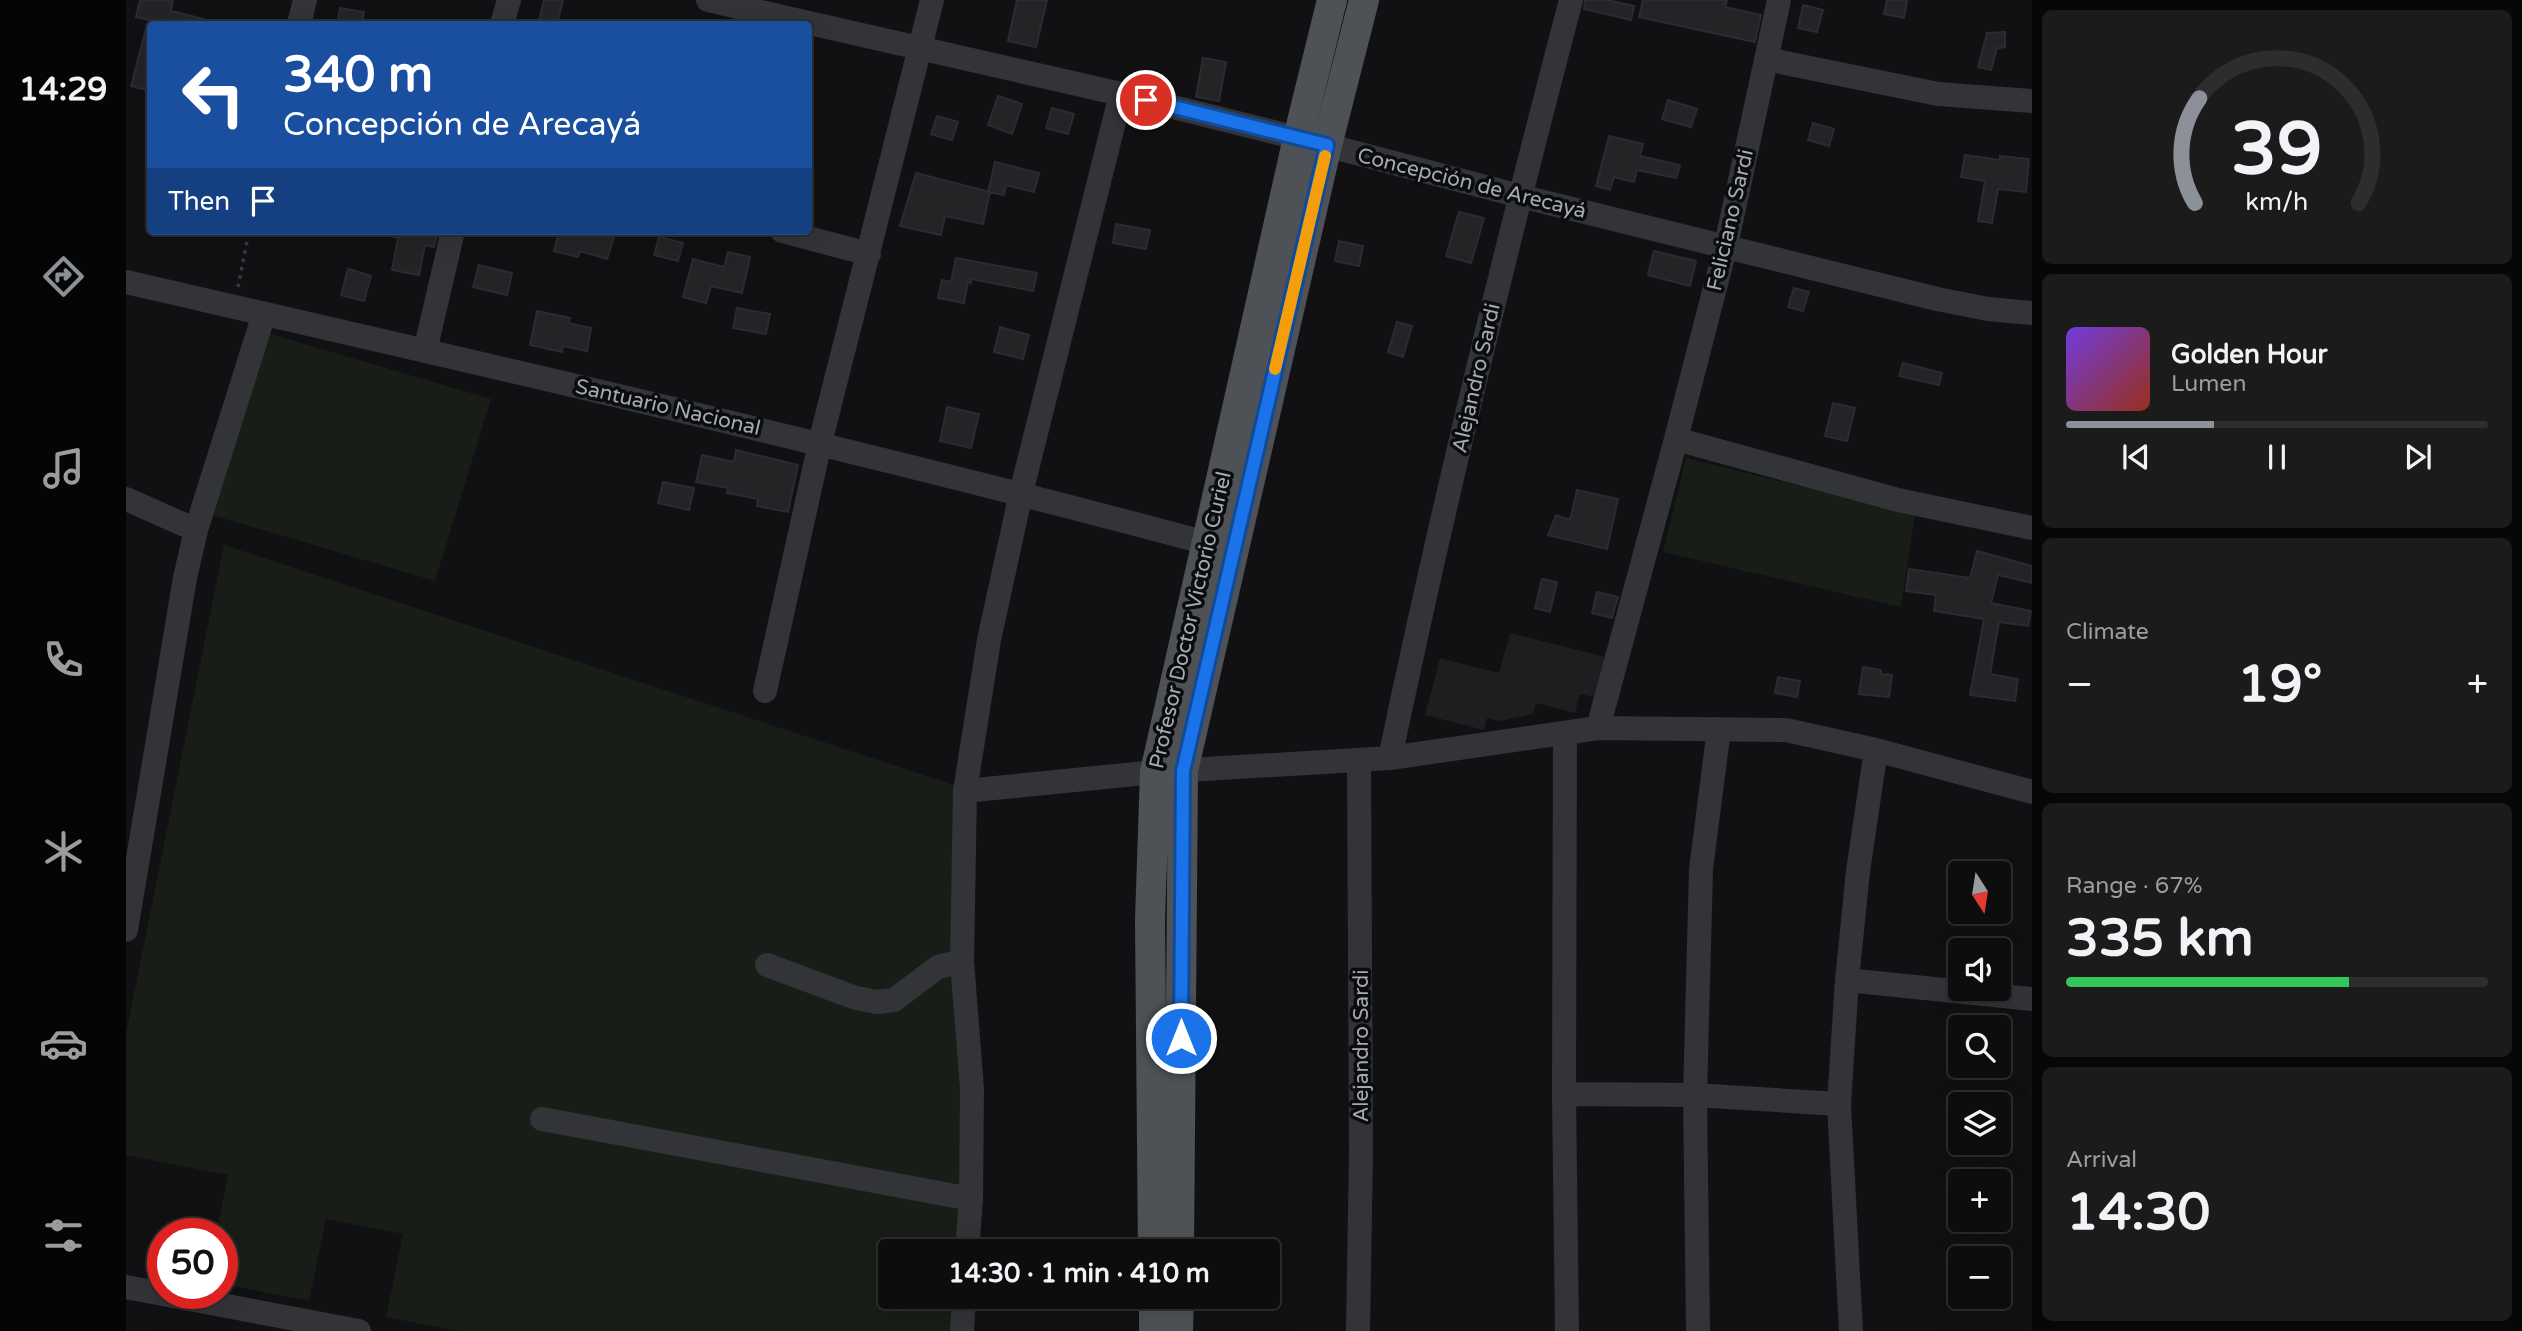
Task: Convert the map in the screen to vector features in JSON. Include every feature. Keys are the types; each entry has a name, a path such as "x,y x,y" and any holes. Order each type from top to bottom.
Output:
{"main road":[{"name":"Profesor Doctor Victorio Curiel","path":"1153,1239 1150,920 1169,771 1207,543 1298,138 1332,0"},
{"name":"Profesor Doctor Victorio Curiel","path":"1179,1239 1169,771 1364,0"},
{"path":"1154,1309 1154,1331"},
{"path":"1178,1331 1179,1309"}],"street":[{"path":"300,21 305,0"},
{"path":"503,21 509,0"},
{"path":"765,691 820,443 932,0"},
{"name":"Alejandro Sardi","path":"1390,758 1416,633 1520,196 1571,0"},
{"name":"Feliciano Sardi","path":"1598,728 1726,245 1779,0"},
{"name":"Concepción de Arecayá","path":"720,1 805,21"},
{"name":"Concepción de Arecayá","path":"812,23 1121,94 1937,299 1988,309 2032,313"},
{"path":"1766,59 1938,94 2032,101"},
{"path":"968,1239 971,1199 972,1070 962,961 965,791 989,640 1021,493 1121,94"},
{"path":"425,351 452,235"},
{"path":"797,235 869,254"},
{"name":"Santuario Nacional","path":"126,282 820,443 1207,543"},
{"path":"126,930 185,578 196,530 264,314"},
{"path":"1676,439 1898,500 2032,528"},
{"path":"126,499 196,530"},
{"path":"965,791 1169,771 1390,758 1598,728 1786,730 1876,750 2032,792"},
{"path":"1698,1331 1695,1095 1701,869 1719,729"},
{"path":"1565,734 1564,1094 1567,1331"},
{"path":"1851,1331 1839,1104 1847,980 1858,871 1876,750"},
{"name":"Alejandro Sardi","path":"1358,1331 1362,1152 1359,760"},
{"path":"767,965 856,998 877,1002 894,1000 938,967 962,961"},
{"path":"1847,980 2032,999"},
{"path":"1564,1094 1695,1095 1839,1104"},
{"path":"542,1119 971,1199"},
{"path":"126,1287 359,1331"},
{"path":"962,1331 963,1309"}],"path":[{"path":"234,307 248,235"}],"shaded area":[{"path":"264,332 491,399 435,581 209,514"},
{"path":"1686,458 1915,514 1901,607 1663,552"},
{"path":"224,545 963,788 968,1239 878,1239 878,1309 968,1309 968,1331 458,1331 386,1317 403,1234 326,1219 309,1301 238,1287 238,1218 219,1218 228,1175 126,1155 126,1034"},
{"path":"1510,633 1605,657 1594,697 1580,694 1575,713 1536,703 1533,714 1500,721 1487,718 1484,730 1425,715 1440,658 1499,673"}],"building":[{"path":"140,0 173,0 171,11 204,19 153,21 136,17"},
{"path":"544,0 563,0 558,21 539,21"},
{"path":"1017,0 1047,0 1036,47 1008,41"},
{"path":"1585,0 1607,0 1634,6 1631,20 1584,9"},
{"path":"1643,0 1727,0 1725,7 1761,15 1755,42 1639,17"},
{"path":"1887,0 1907,0 1904,18 1884,14"},
{"path":"1803,5 1823,10 1817,32 1798,28"},
{"path":"340,8 364,12 362,21 338,21"},
{"path":"146,29 147,29 147,90 131,86"},
{"path":"2005,32 2005,47 1997,48 1991,70 1978,67 1987,33"},
{"path":"1203,58 1226,62 1219,101 1196,97"},
{"path":"998,96 1022,104 1012,134 988,125"},
{"path":"1668,100 1697,109 1691,127 1662,119"},
{"path":"1052,108 1074,114 1068,134 1046,128"},
{"path":"937,116 958,122 952,140 931,134"},
{"path":"1813,123 1834,129 1829,146 1808,140"},
{"path":"1609,136 1643,144 1640,156 1680,165 1676,178 1637,170 1634,182 1614,177 1610,190 1596,186"},
{"path":"1965,155 2000,160 2000,156 2029,159 2026,192 1998,189 1992,223 1978,221 1985,181 1961,177"},
{"path":"995,162 1039,173 1034,192 1006,185 1004,195 988,192"},
{"path":"916,173 990,192 983,224 945,216 941,235 900,226"},
{"path":"1459,212 1484,218 1471,263 1446,256"},
{"path":"1116,224 1150,230 1146,249 1113,243"},
{"path":"437,235 434,247 425,245 419,275 392,270 398,238 391,236"},
{"path":"558,235 615,235 607,259 580,251 578,257 554,251"},
{"path":"659,237 683,243 678,261 654,255"},
{"path":"1339,241 1363,246 1359,266 1335,261"},
{"path":"1654,251 1696,261 1690,286 1648,275"},
{"path":"728,252 750,257 742,293 711,286 706,303 683,297 693,259 724,267"},
{"path":"956,258 1037,273 1033,291 971,279 964,303 938,298 942,280 951,282"},
{"path":"479,265 512,273 507,295 473,287"},
{"path":"348,269 371,276 364,301 341,295"},
{"path":"1794,288 1809,292 1803,311 1788,307"},
{"path":"737,308 770,314 766,334 733,328"},
{"path":"537,311 570,318 568,323 591,328 587,351 563,346 562,352 530,345"},
{"path":"1397,322 1412,326 1403,357 1388,352"},
{"path":"1000,327 1029,335 1023,359 994,352"},
{"path":"1903,363 1942,373 1939,385 1899,376"},
{"path":"1833,403 1855,408 1847,441 1825,436"},
{"path":"947,407 979,414 971,448 940,441"},
{"path":"736,450 798,465 788,512 757,506 758,499 727,493 728,488 696,482 702,455 734,462"},
{"path":"663,482 694,488 689,510 658,503"},
{"path":"1577,490 1618,499 1607,549 1548,535 1556,515 1570,520"},
{"path":"1977,551 2032,566 2032,583 1998,575 1991,603 2031,611 2028,626 1999,622 1990,674 2018,679 2015,701 1970,695 1984,619 1934,611 1936,595 1906,591 1909,569 1970,578"},
{"path":"1542,579 1557,582 1550,612 1535,608"},
{"path":"1597,592 1618,597 1612,618 1592,613"},
{"path":"1863,667 1892,675 1889,697 1859,694"},
{"path":"1778,677 1800,681 1797,697 1775,693"}],"slow traffic":[{"path":"1275,369 1325,156"}],"route":[{"path":"1146,100 1327,145 1183,771 1181,1038"}]}
